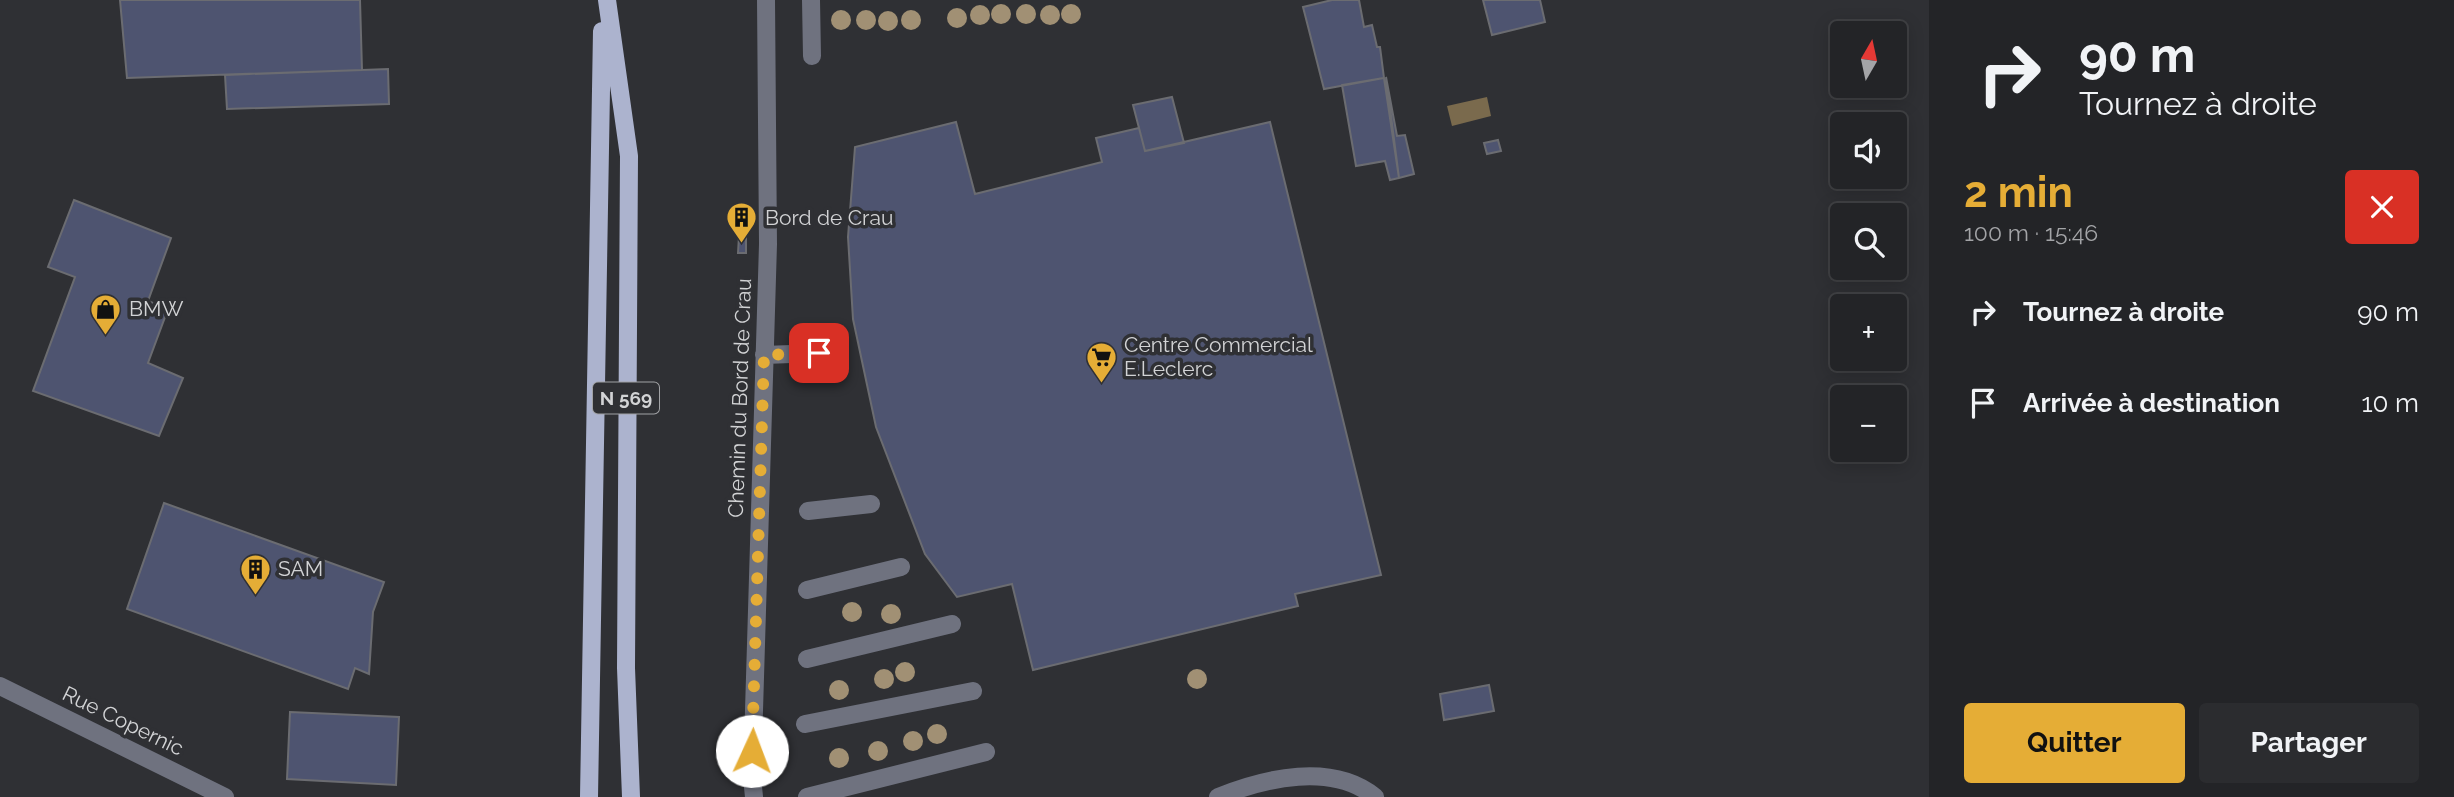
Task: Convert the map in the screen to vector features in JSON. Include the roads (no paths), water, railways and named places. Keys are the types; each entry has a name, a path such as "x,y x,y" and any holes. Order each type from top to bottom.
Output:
{"main road":[{"name":"N 569","path":"589,797 605,0"},
{"name":"N 569","path":"605,0 629,156 626,668 631,797"}],"street":[{"name":"Chemin du Bord de Crau","path":"754,797 751,777 768,244 766,0"},
{"path":"811,0 812,55"},
{"path":"764,355 819,353"},
{"path":"808,511 871,504"},
{"path":"807,590 901,567"},
{"path":"807,659 952,624"},
{"name":"Rue Copernic","path":"0,686 225,797"},
{"path":"805,724 973,691"},
{"path":"807,797 986,752"},
{"path":"1219,797 1275,779 1311,776 1341,780 1375,797"}],"place":[{"name":"Bord de Crau","path":"742,245"},
{"name":"BMW","path":"106,336"},
{"name":"Centre Commercial E.Leclerc","path":"1101,384"},
{"name":"SAM","path":"255,596"}]}
